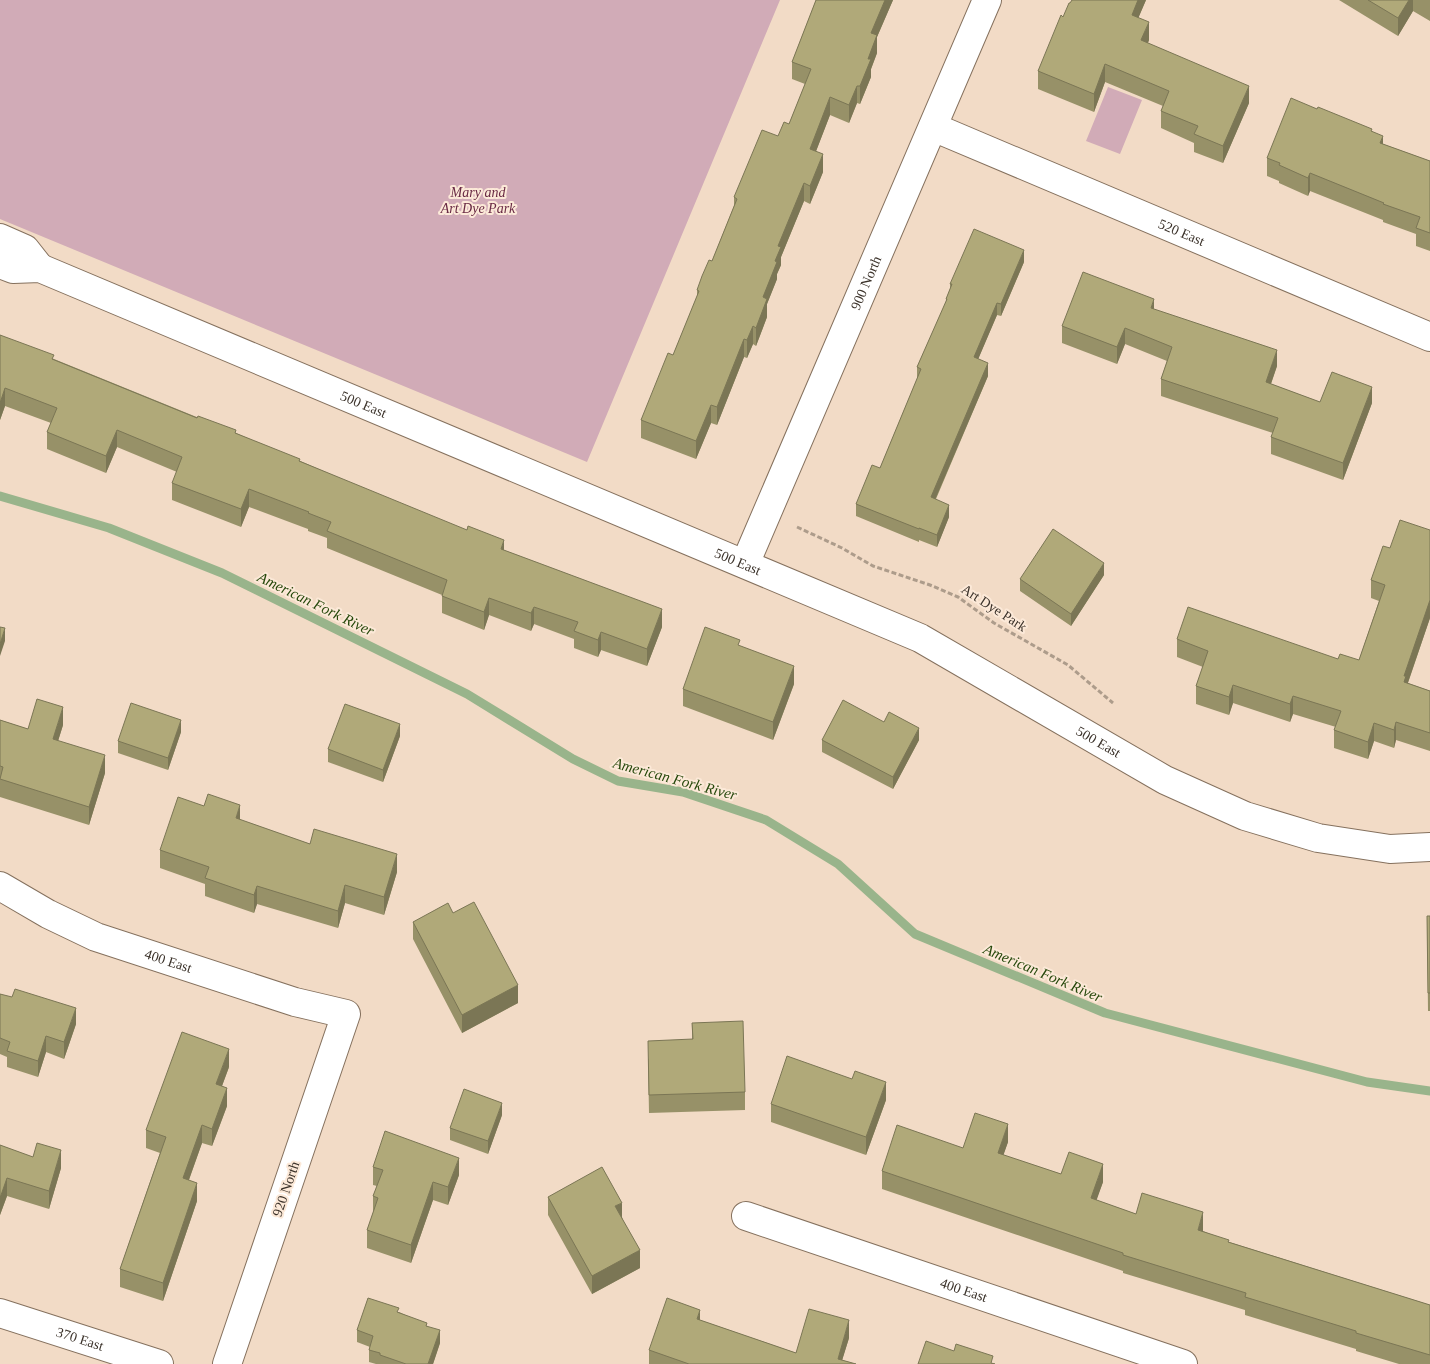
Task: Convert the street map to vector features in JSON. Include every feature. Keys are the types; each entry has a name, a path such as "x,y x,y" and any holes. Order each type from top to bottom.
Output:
{"street":[{"name":"900 North","path":"745,564 987,0"},
{"name":"520 East","path":"933,127 1430,337"},
{"name":"500 East","path":"0,238 25,249 40,268"},
{"name":"500 East","path":"0,264 13,269 40,268 920,638 1165,780 1245,816 1318,838 1390,849 1430,847"},
{"name":"400 East","path":"0,886 48,914 96,937 295,1002 346,1014"},
{"name":"920 North","path":"227,1364 346,1014"},
{"name":"400 East","path":"746,1216 1116,1353 1183,1364"},
{"name":"370 East","path":"0,1313 159,1364"}],"path":[{"name":"Art Dye Park","path":"797,527 842,548 873,566 958,597 994,623 1068,665 1113,703"}],"green space":[{"name":"Mary and Art Dye Park","path":"0,0 780,0 587,462 0,219"},
{"path":"1108,87 1142,100 1120,154 1086,141"}],"building":[{"path":"816,0 885,0 871,33 877,35 868,59 871,59 860,86 857,86 849,105 830,97 810,149 823,154 810,186 804,183 778,246 781,247 775,261 777,262 763,297 767,299 756,328 753,326 747,340 744,339 717,407 711,405 696,441 641,420 668,353 673,355 699,291 697,290 702,276 709,260 712,261 737,199 734,197 762,130 778,136 784,122 789,124 811,69 792,62"},
{"path":"1072,0 1138,0 1132,15 1149,22 1141,40 1249,86 1223,146 1194,134 1198,126 1161,111 1169,91 1105,64 1094,94 1038,71 1061,15 1063,17"},
{"path":"1368,0 1409,0 1398,18"},
{"path":"1291,98 1372,129 1371,131 1383,136 1380,143 1430,161 1430,233 1416,228 1420,217 1383,204 1310,173 1308,178 1267,158"},
{"path":"974,229 1024,250 1001,304 997,303 974,357 988,363 931,497 949,505 937,535 856,504 872,465 880,468 921,369 917,367 947,299 952,284 950,284"},
{"path":"1083,272 1154,299 1151,308 1277,350 1266,382 1320,402 1332,372 1372,387 1343,463 1271,437 1278,418 1161,379 1172,347 1125,328 1117,347 1062,326"},
{"path":"0,335 54,355 52,359 197,418 198,416 236,430 235,433 300,459 299,461 467,530 468,526 504,540 501,549 662,609 647,649 601,632 598,640 574,631 578,622 534,607 531,613 489,598 484,612 442,596 447,580 327,531 331,522 309,512 249,489 241,509 172,483 182,457 117,430 106,456 47,432 57,408 5,388 0,403"},
{"path":"1400,520 1430,530 1430,600 1404,676 1406,676 1404,682 1430,691 1430,733 1396,722 1394,730 1374,723 1368,742 1334,730 1341,711 1293,696 1290,704 1233,685 1229,697 1196,686 1208,651 1177,639 1188,607 1338,659 1340,654 1359,660 1385,585 1371,580 1383,546 1390,548"},
{"path":"1053,529 1104,563 1071,614 1020,579"},
{"path":"0,627 5,628 0,644"},
{"path":"705,627 740,640 738,645 794,666 773,722 683,689"},
{"path":"37,699 63,707 53,739 105,755 89,807 0,779 3,767 0,766 0,720 28,729"},
{"path":"843,700 884,722 889,712 919,728 893,777 822,740"},
{"path":"131,703 181,720 168,758 118,741"},
{"path":"345,704 400,724 383,770 328,749"},
{"path":"208,794 240,805 236,818 310,844 314,829 397,854 384,897 345,885 338,911 257,886 254,895 205,878 209,867 160,850 178,797 204,806"},
{"path":"474,902 518,985 462,1015 413,922 448,903 453,913"},
{"path":"1427,916 1430,916 1430,993 1428,993"},
{"path":"15,989 76,1008 64,1042 46,1036 38,1061 7,1051 10,1042 0,1038 0,994 12,997"},
{"path":"743,1021 745,1092 649,1095 648,1041 693,1039 692,1023"},
{"path":"182,1032 229,1049 216,1084 227,1088 212,1129 202,1125 183,1178 197,1183 163,1283 120,1269 166,1137 146,1130"},
{"path":"787,1056 852,1079 855,1071 886,1082 866,1137 771,1104"},
{"path":"464,1089 502,1103 488,1141 450,1128"},
{"path":"975,1113 1008,1124 998,1153 1061,1174 1069,1152 1103,1164 1091,1198 1136,1214 1142,1193 1203,1212 1198,1230 1229,1240 1228,1242 1430,1305 1430,1355 1245,1297 1246,1293 1123,1255 1123,1253 882,1171 897,1125 963,1148"},
{"path":"385,1131 459,1158 448,1187 433,1182 411,1245 367,1230 378,1198 373,1196 383,1170 373,1167"},
{"path":"37,1143 61,1150 49,1191 7,1178 0,1198 0,1145 33,1157"},
{"path":"602,1167 622,1203 615,1206 640,1250 592,1276 548,1197"},
{"path":"368,1298 399,1308 397,1312 427,1323 426,1326 440,1330 428,1364 406,1364 369,1350 373,1336 357,1330"},
{"path":"667,1298 700,1310 697,1319 796,1353 809,1309 849,1320 838,1359 856,1364 689,1364 649,1350"},
{"path":"926,1341 954,1351 956,1344 993,1356 991,1363 995,1364 918,1364"}],"waterway":[{"name":"American Fork River","path":"0,496 109,528 222,573 467,694 573,759 618,781 683,792 766,820 838,864 915,934 1105,1013 1367,1082 1430,1091"}]}
